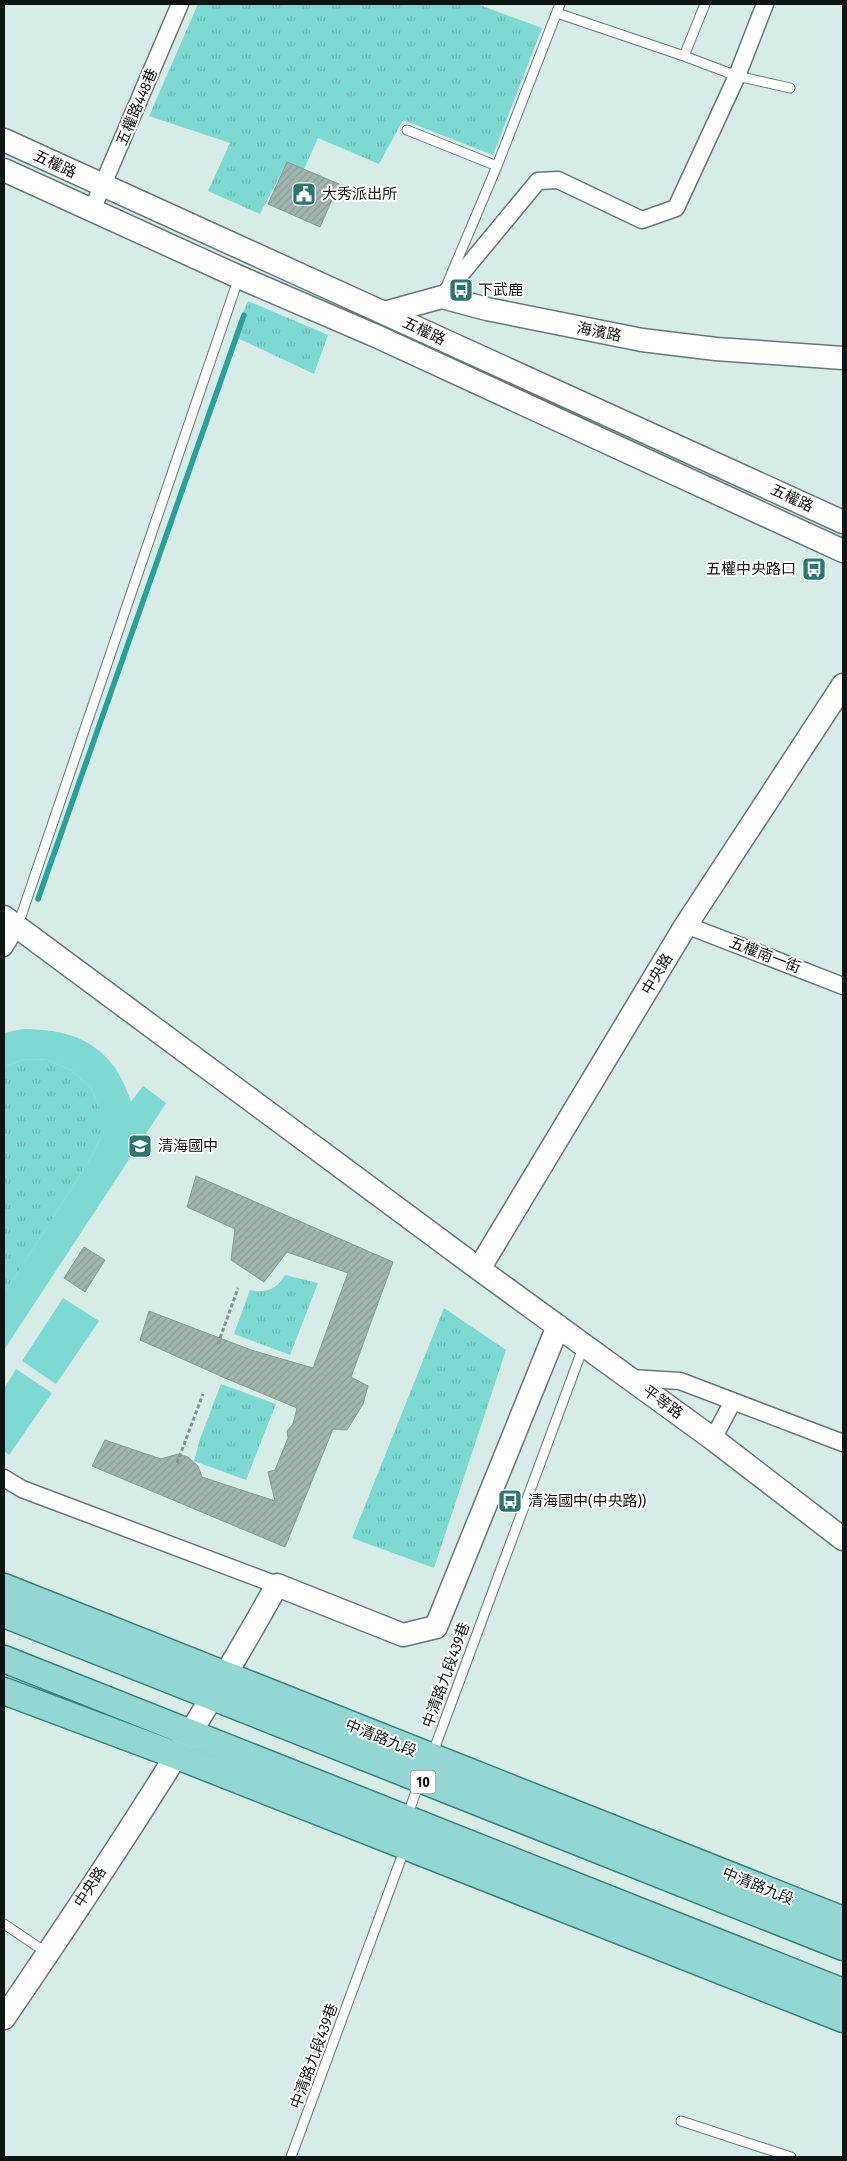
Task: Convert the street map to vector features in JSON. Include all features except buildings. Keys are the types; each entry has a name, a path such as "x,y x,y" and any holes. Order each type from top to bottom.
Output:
{"main road":[{"name":"中清路九段","path":"4,1587 227,1676 425,1769 843,1947"},
{"name":"中清路九段","path":"4,1614 213,1697 425,1769 843,1920"},
{"path":"4,1660 191,1734 406,1833 843,2019"},
{"path":"4,1690 175,1755 406,1833 843,1992"}],"street":[{"name":"五權路448巷","path":"92,210 104,186 180,4"},
{"path":"376,336 384,313 442,297 538,181 558,180 642,220 676,208 737,76 765,4"},
{"name":"五權路","path":"4,140 843,522"},
{"name":"五權路","path":"4,170 239,277 376,336 843,551"},
{"name":"海濱路","path":"442,297 487,309 642,340 716,349 843,358"},
{"name":"中央路","path":"479,1269 686,925 840,695"},
{"path":"4,948 11,922"},
{"name":"平等路","path":"11,922 479,1269 713,1438 843,1539"},
{"name":"五權南一街","path":"686,925 843,986"},
{"path":"4,1478 22,1489 277,1585 403,1635 436,1627 558,1326"},
{"path":"630,1378 680,1381 843,1443"},
{"path":"713,1438 733,1401"},
{"name":"中央路","path":"4,2018 175,1755 191,1734 227,1676 277,1585"}],"lane":[{"path":"442,297 497,166 560,4"},
{"path":"684,56 705,4"},
{"path":"557,13 737,76 790,88"},
{"path":"407,130 497,166"},
{"path":"11,922 239,277"},
{"name":"中清路九段439巷","path":"291,2157 406,1833 425,1769 584,1345"},
{"path":"4,1924 48,1953"},
{"path":"681,2121 791,2157"}],"path":[{"path":"218,1344 238,1288"},
{"path":"177,1463 203,1394"}],"green space":[{"path":"198,4 477,4 542,28 493,155 403,120 379,164 318,138 304,169 287,162 260,214 208,191 230,143 149,116"},
{"path":"248,301 328,335 314,374 233,336"},
{"path":"23,1029 61,1033 92,1045 115,1068 124,1083 131,1102 143,1086 166,1103 4,1350 4,1294 89,1161 101,1137 101,1111 91,1088 71,1070 48,1060 25,1059 4,1067 4,1033"},
{"path":"25,1059 48,1060 71,1070 91,1088 101,1111 101,1137 89,1161 4,1294 4,1067"},
{"path":"285,1275 318,1283 290,1355 234,1334 250,1290 266,1291 275,1287"},
{"path":"63,1298 99,1321 56,1384 22,1361"},
{"path":"444,1308 506,1350 434,1568 352,1538"},
{"path":"16,1369 52,1393 9,1455 4,1451 4,1389"},
{"path":"221,1384 276,1404 246,1480 194,1461 200,1439"}],"waterway":[{"path":"38,899 244,315"}],"place":[{"name":"大秀派出所","path":"304,194"},
{"name":"下武鹿","path":"461,290"},
{"name":"五權中央路口","path":"814,569"},
{"name":"清海國中","path":"140,1146"},
{"name":"清海國中(中央路))","path":"510,1501"}]}
